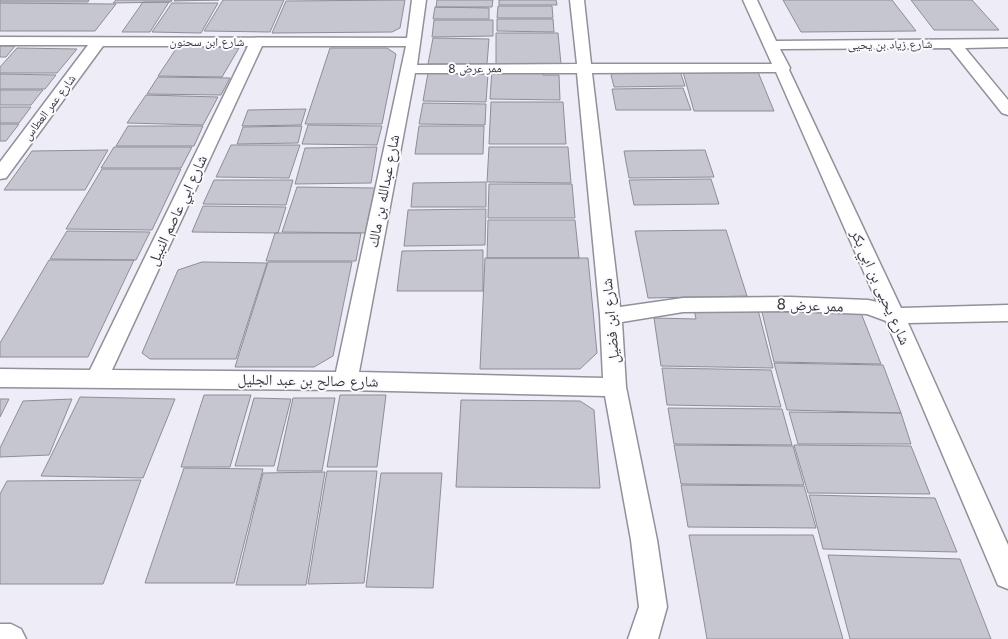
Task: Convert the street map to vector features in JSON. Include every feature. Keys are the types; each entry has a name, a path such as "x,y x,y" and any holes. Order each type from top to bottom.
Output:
{"street":[{"name":"شارع عبدالله بن مالك","path":"346,381 414,42 419,0"},
{"name":"شارع ابن فضيل","path":"577,0 611,316 615,387 644,540 653,607 643,639"},
{"name":"شارع يحيى بن ابي بكر","path":"750,0 783,68 1008,576"},
{"name":"شارع ابن سحنون","path":"0,41 414,42"},
{"name":"شارع عمر العطاس","path":"0,174 99,41"},
{"name":"شارع ابي عاصم النبيل","path":"97,378 256,41"},
{"path":"954,43 1008,110"},
{"name":"شارع زياد بن يحيى","path":"772,45 1008,43"},
{"name":"ممر عرض 8","path":"408,69 783,68"},
{"name":"ممر عرض 8","path":"611,316 683,305 790,304 868,307 894,316 1008,313"},
{"name":"شارع صالح بن عبد الجليل","path":"0,378 346,381 615,387"},
{"path":"0,639 11,639"}],"building":[{"path":"0,0 89,0 88,2 0,2"},
{"path":"116,0 172,0 171,2 113,3"},
{"path":"175,0 219,0 174,1"},
{"path":"223,0 284,0 270,32 204,31"},
{"path":"405,0 400,28 392,32 272,33 286,1"},
{"path":"437,0 493,0 492,7 436,7"},
{"path":"499,0 556,0 557,5 499,5"},
{"path":"783,0 892,0 916,31 801,32"},
{"path":"911,0 972,0 999,30 934,30"},
{"path":"143,2 169,2 150,32 122,32"},
{"path":"0,3 116,4 95,31 0,31"},
{"path":"172,3 218,3 201,33 152,32"},
{"path":"498,6 552,6 553,18 497,18"},
{"path":"435,7 489,8 489,19 433,19"},
{"path":"497,19 553,19 554,32 497,31"},
{"path":"434,20 493,20 493,36 432,37"},
{"path":"496,33 558,33 561,64 496,65"},
{"path":"433,38 489,39 487,64 428,64"},
{"path":"0,46 15,46 6,57 0,57"},
{"path":"178,46 239,48 222,77 158,76"},
{"path":"17,48 77,49 57,73 0,73 0,67"},
{"path":"330,48 387,48 396,54 382,124 305,124"},
{"path":"492,69 543,70 543,75 559,75 560,100 490,99"},
{"path":"680,71 685,86 614,87 611,75 616,72"},
{"path":"683,72 758,72 774,111 694,111"},
{"path":"428,73 488,74 486,102 423,101"},
{"path":"0,74 56,75 45,89 0,89"},
{"path":"158,77 230,78 221,95 147,94"},
{"path":"683,88 691,110 616,110 612,89"},
{"path":"0,90 43,90 31,105 0,105"},
{"path":"146,95 218,97 203,125 127,123"},
{"path":"491,102 563,102 566,144 489,144"},
{"path":"423,103 486,104 485,125 419,124"},
{"path":"0,107 31,107 19,123 0,123"},
{"path":"306,109 301,125 242,126 248,110"},
{"path":"0,124 19,124 6,141 0,141"},
{"path":"308,125 382,126 377,145 302,144"},
{"path":"128,126 203,126 194,146 116,146"},
{"path":"302,126 298,143 237,144 243,127"},
{"path":"419,126 484,126 483,154 415,154"},
{"path":"231,145 300,145 289,178 216,177"},
{"path":"114,147 192,147 181,168 101,168"},
{"path":"377,147 371,183 295,184 305,148"},
{"path":"489,147 568,147 571,183 487,182"},
{"path":"108,150 85,190 4,190 32,151"},
{"path":"705,150 714,177 629,178 624,151"},
{"path":"102,169 181,169 152,230 66,229"},
{"path":"711,179 719,204 634,205 629,180"},
{"path":"214,180 293,180 286,205 203,204"},
{"path":"486,182 486,207 411,207 413,183"},
{"path":"489,184 572,184 575,218 488,218"},
{"path":"297,187 375,188 365,233 282,232"},
{"path":"203,206 286,207 278,233 192,232"},
{"path":"486,209 485,245 404,246 408,210"},
{"path":"488,220 575,220 579,258 487,258"},
{"path":"726,230 747,296 648,298 635,231"},
{"path":"67,231 150,232 136,260 50,259"},
{"path":"275,233 361,233 356,261 266,261"},
{"path":"483,250 483,291 397,291 402,251"},
{"path":"485,258 588,258 597,353 580,369 480,369"},
{"path":"49,260 134,260 88,357 0,357 0,343"},
{"path":"202,262 267,263 236,359 150,359 142,353 178,270"},
{"path":"268,262 352,262 333,356 314,367 235,367"},
{"path":"761,308 861,313 881,364 774,362"},
{"path":"694,309 758,310 773,368 661,366 654,318 696,319"},
{"path":"774,363 883,365 901,413 787,410"},
{"path":"662,368 771,370 781,407 667,405"},
{"path":"204,395 251,395 230,467 181,467"},
{"path":"340,395 386,395 377,467 327,467"},
{"path":"80,397 175,399 143,478 41,476"},
{"path":"254,398 291,399 274,466 235,466"},
{"path":"293,398 335,398 322,471 277,471"},
{"path":"0,399 9,399 0,417"},
{"path":"72,399 49,455 0,457 0,448 23,401"},
{"path":"461,400 580,401 594,410 600,488 456,487"},
{"path":"668,408 782,409 792,445 674,444"},
{"path":"789,412 901,413 911,444 798,444"},
{"path":"674,445 793,446 804,485 681,484"},
{"path":"794,445 911,446 930,494 808,493"},
{"path":"184,468 263,469 234,583 145,583"},
{"path":"327,471 377,471 364,583 308,584"},
{"path":"325,472 306,585 236,585 263,473"},
{"path":"381,473 442,473 433,588 366,587"},
{"path":"141,480 103,584 0,584 0,494 7,481"},
{"path":"681,485 804,486 816,528 688,527"},
{"path":"809,495 935,498 957,552 823,549"},
{"path":"689,535 813,535 843,639 707,639"},
{"path":"828,555 960,559 991,639 850,639"}]}
